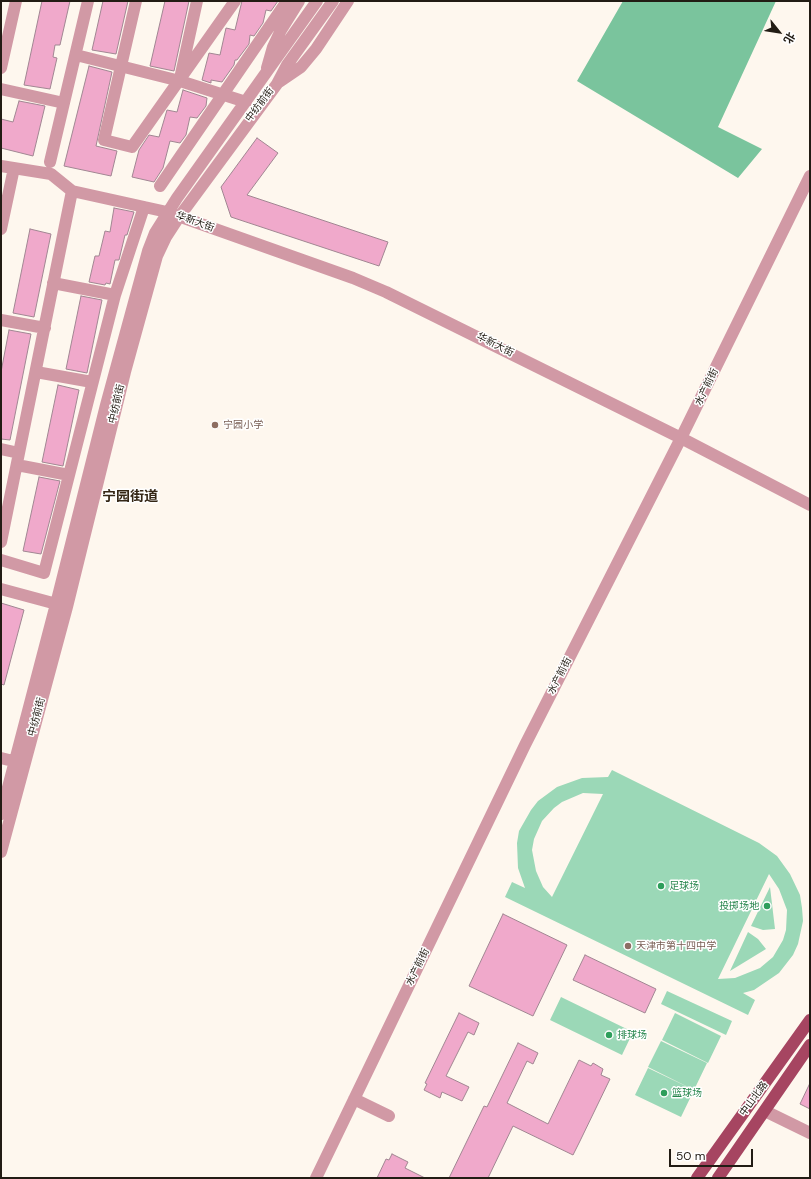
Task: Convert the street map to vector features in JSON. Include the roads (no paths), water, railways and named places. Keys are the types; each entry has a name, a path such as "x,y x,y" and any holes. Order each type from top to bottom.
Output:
{"main road":[{"name":"中山北路","path":"697,1178 810,1020"},
{"name":"中山北路","path":"718,1178 810,1045"}],"street":[{"path":"1,68 16,1"},
{"path":"50,162 88,1"},
{"path":"136,1 104,140 132,147 235,1"},
{"path":"180,81 197,1"},
{"path":"160,186 287,1"},
{"path":"265,74 273,47 281,30 299,1"},
{"path":"173,214 246,102 317,1"},
{"name":"中纺前街","path":"1,852 19,763 150,280 173,214 276,84 287,65 333,1"},
{"path":"276,84 301,67 316,49 348,1"},
{"path":"76,55 180,81 246,102"},
{"path":"1,89 64,103"},
{"path":"1,166 51,174 72,191 1,542"},
{"path":"1,229 14,168"},
{"name":"水产前街","path":"316,1178 525,745 682,438 810,176"},
{"name":"华新大街","path":"72,191 173,214 353,278 386,292 682,438 810,505"},
{"path":"1,560 44,573 115,295 144,207"},
{"path":"54,283 115,295"},
{"path":"1,320 44,328"},
{"path":"36,372 92,382"},
{"path":"1,449 19,453"},
{"path":"17,466 69,475"},
{"path":"1,588 62,605"},
{"path":"1,758 19,763 1,814"},
{"path":"354,1099 389,1116"},
{"path":"765,1111 810,1133"}],"place":[{"name":"宁园小学","path":"215,425"},
{"name":"足球场","path":"661,886"},
{"name":"投掷场地","path":"767,906"},
{"name":"天津市第十四中学","path":"628,946"},
{"name":"排球场","path":"609,1035"},
{"name":"篮球场","path":"664,1093"}],"district":[{"name":"宁园街道","path":"130,497"}]}
